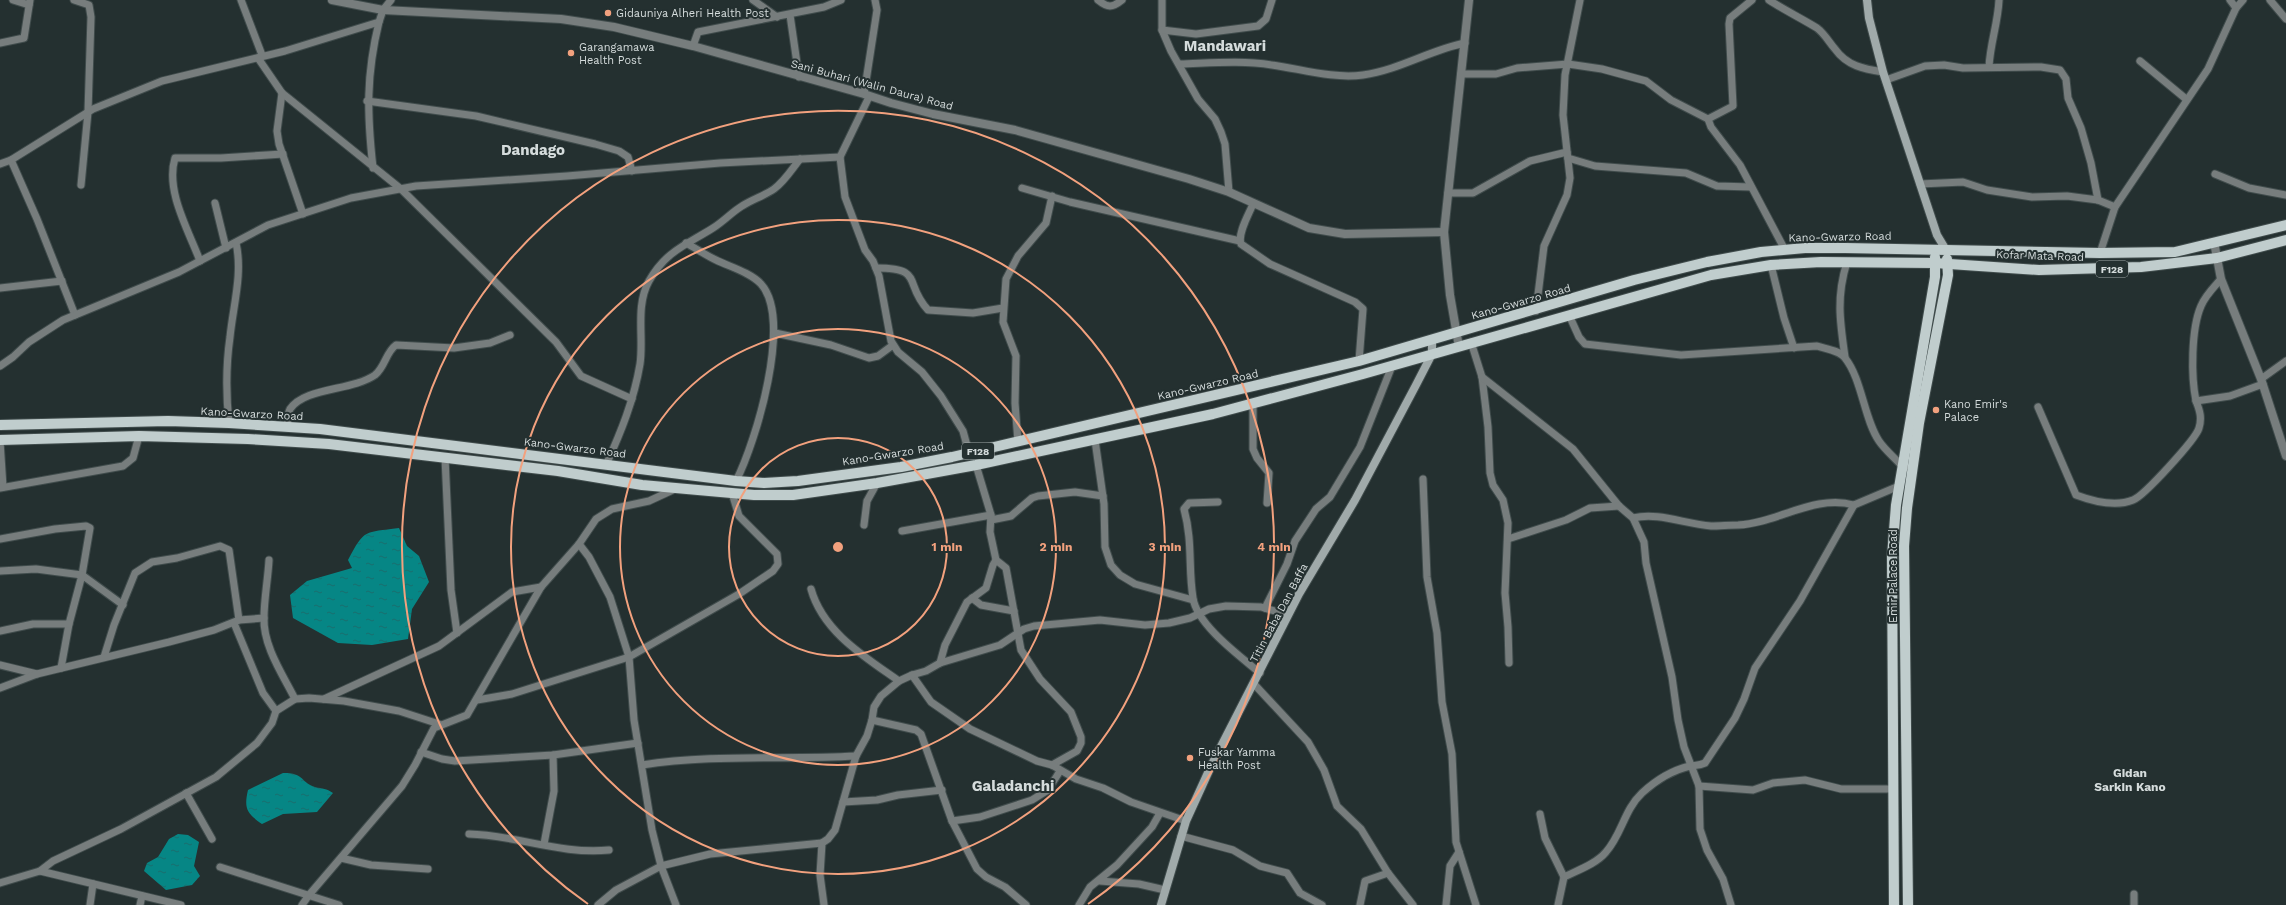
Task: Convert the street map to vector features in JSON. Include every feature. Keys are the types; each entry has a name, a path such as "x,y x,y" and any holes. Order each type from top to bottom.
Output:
{"main road":[{"path":"1867,0 1869,18 1883,72 1941,251"},
{"name":"Kofar Mata Road","path":"1941,251 2100,253 2175,252 2286,224"},
{"name":"Kofar Mata Road","path":"1935,263 2039,270 2096,269 2182,264 2217,258 2286,240"},
{"name":"Kano-Gwarzo Road","path":"0,425 162,421 288,427 379,435 736,481 764,483 798,481 902,467 969,453 1359,361 1536,311 1634,280 1707,262 1761,252 1785,250 1845,248 1941,251"},
{"name":"Emir Palace Road","path":"1908,905 1904,546 1907,468 1935,277 1935,263 1941,251"},
{"name":"Emir Palace Road","path":"1894,905 1892,557 1899,486 1907,468 1948,275 1948,264 1941,251"},
{"name":"F128","path":"0,441 139,436 248,439 330,444 445,457 655,485 732,493 793,495 877,484 976,465 1253,404 1710,275 1771,265 1847,262 1935,263"},
{"name":"Titin Baba Dan Baffa","path":"1161,905 1186,821 1212,764 1260,673 1288,615 1355,500 1432,354 1432,340"},
{"path":"1176,405 1181,421"},
{"path":"655,485 656,471"}],"street":[{"path":"0,42 24,38 30,2 13,0"},
{"path":"74,0 89,6 91,9 88,112 81,185"},
{"path":"241,0 260,57 282,93 373,168 401,189 556,342 581,376 632,399"},
{"name":"Sani Buhari (Walin Daura) Road","path":"332,0 383,10 561,19 614,27 694,46 933,114 1015,130 1229,192 1309,228 1345,234 1444,232"},
{"path":"373,168 368,127 371,55 383,10 392,0"},
{"path":"754,0 777,17"},
{"path":"694,46 698,32 719,26 790,15 824,7 841,0"},
{"path":"875,0 877,10 866,95 840,157 845,197 862,244 880,276 887,322 893,345 898,352 922,372 941,396 963,431 969,453"},
{"path":"1098,0 1108,7 1113,7 1122,0"},
{"path":"1162,0 1162,30 1171,50 1198,99 1215,119 1221,132 1225,144 1229,192"},
{"path":"1162,30 1196,34 1258,26 1266,19 1272,0"},
{"path":"1459,347 1446,267 1444,232 1469,0"},
{"path":"1536,311 1544,246 1567,195 1570,178 1563,114 1568,64 1580,0"},
{"path":"1708,119 1733,106 1729,24 1730,18 1752,0"},
{"path":"1769,0 1790,11 1818,29 1836,51 1851,64 1864,70 1883,72"},
{"path":"1989,67 1990,52 1996,26 1999,0"},
{"path":"2230,0 2236,8"},
{"path":"2100,253 2115,207 2186,99 2208,69 2236,8 2243,0"},
{"path":"2270,0 2286,19"},
{"path":"790,15 799,76"},
{"path":"0,164 11,160 88,112 162,80 285,52 379,22"},
{"path":"1180,64 1252,63 1326,74 1363,75 1419,60 1448,46 1464,42"},
{"path":"2140,61 2186,99"},
{"path":"1461,74 1496,74 1542,65 1568,64 1602,69 1646,81 1671,100 1708,119 1711,127 1740,165 1785,250"},
{"path":"1886,80 1925,66 1944,65 1963,68 2041,67 2063,72 2068,98 2081,128 2091,164 2098,200"},
{"path":"282,93 277,131 303,214"},
{"path":"368,101 476,116 595,144 619,151 628,157 632,171"},
{"path":"200,261 176,199 174,180 175,158 221,158 283,154"},
{"path":"1448,193 1474,193 1530,161 1568,155 1595,166 1686,172 1717,186 1751,187"},
{"path":"0,366 13,357 29,342 53,326 75,315 200,261 268,226 351,198 416,186 632,171 720,163 840,157"},
{"path":"606,465 632,399 640,363 644,291 649,280 668,257 680,246 714,228 740,207 775,188 800,159"},
{"path":"11,160 75,315"},
{"path":"2215,174 2249,188 2286,195"},
{"path":"1920,184 1963,182 1988,190 2032,197 2067,196 2098,200 2115,207"},
{"path":"1022,188 1240,240"},
{"path":"1018,442 1015,403 1016,356 1003,322 1006,279 1018,256 1046,223 1052,196"},
{"path":"214,203 226,248"},
{"path":"1253,204 1240,240 1241,244 1270,264 1355,302 1363,310 1359,361"},
{"path":"2214,242 2221,279 2282,432 2286,456"},
{"path":"229,423 227,406 229,338 239,258 236,243"},
{"path":"686,243 760,283 770,297 775,333 760,412 747,460 736,481"},
{"path":"1847,262 1841,282 1838,312 1845,357 1859,388 1871,424 1879,441 1907,468"},
{"path":"1771,265 1784,318 1794,348"},
{"path":"876,268 903,270 911,276 922,303 928,310 973,313 1003,308"},
{"path":"2038,407 2076,495 2087,499 2117,503 2133,500 2146,492 2195,438 2201,416 2192,381 2197,316 2207,296 2221,279"},
{"path":"0,288 62,281"},
{"path":"1569,316 1579,337 1585,344 1681,355 1817,346 1833,350 1845,357"},
{"path":"775,333 831,345 869,358 878,356 893,345"},
{"path":"288,427 288,414 291,408 300,400 369,378 379,371 391,349 396,345 454,348 490,343 510,335"},
{"path":"1471,342 1482,377 1488,427 1490,473 1493,485 1504,500 1507,512 1508,539 1505,593 1509,663"},
{"path":"2196,401 2230,396 2262,381 2286,361"},
{"path":"1265,608 1287,564 1295,541 1316,509 1330,497 1360,447 1392,366"},
{"path":"1482,377 1573,449 1619,506 1632,518 1644,542 1646,563 1672,677 1678,720 1691,766 1699,786 1700,829 1703,840 1723,879 1731,905"},
{"path":"1253,404 1253,449 1257,458 1269,473 1267,503"},
{"path":"0,441 2,488 123,466 133,458 139,436"},
{"path":"1095,440 1103,496 1106,553 1111,565 1120,575 1141,586 1193,600"},
{"path":"445,457 451,590 457,633"},
{"path":"976,465 991,517 990,532 996,560 1006,568 1018,643 1024,657 1040,678 1071,712 1079,730 1081,743 1077,751 1052,766"},
{"path":"1423,479 1427,577 1437,632 1442,702 1452,754 1456,842 1476,905"},
{"path":"864,525 867,501 877,484"},
{"path":"1632,518 1645,515 1710,526 1740,525 1780,516 1824,502 1841,502 1854,505 1899,486"},
{"path":"302,905 402,786 421,752 429,733 438,724 467,716 541,587 579,544 591,525 603,513 612,509 650,501 678,487"},
{"path":"902,531 991,517 1011,516 1032,498 1038,496 1075,492 1103,496"},
{"path":"477,700 512,694 629,657 664,639 739,594 777,567 779,559 777,554 739,516 732,493"},
{"path":"1218,502 1189,503 1184,510 1190,530 1193,600 1210,628 1260,673"},
{"path":"1564,877 1594,862 1605,853 1616,837 1627,812 1643,792 1662,778 1691,766 1704,763 1735,718 1744,700 1755,668 1800,602 1854,505"},
{"path":"1508,539 1566,520 1590,508 1619,506"},
{"path":"0,539 55,529 88,527 91,531 82,575 69,624 61,668"},
{"path":"579,544 589,557 610,597 629,657 638,743 652,830 661,866 676,905"},
{"path":"104,657 135,573 147,564 222,546 229,550 236,622 263,693 276,712"},
{"path":"269,560 264,618 267,640 295,699"},
{"path":"940,663 951,633 972,598 986,588 992,565 996,560"},
{"path":"0,571 36,569 82,575 123,605"},
{"path":"324,699 428,652 457,633 512,592 541,587"},
{"path":"811,589 817,605 825,618 841,637 899,681"},
{"path":"972,598 981,605 1014,611"},
{"path":"598,905 616,890 661,866 710,854 822,843 828,839 835,830 856,756 872,720 876,702 899,681 940,663 1000,645 1017,634 1034,626 1086,621 1118,621 1145,624 1179,622 1200,613 1226,606 1265,608 1288,615"},
{"path":"0,688 37,674 169,642 236,622 264,618"},
{"path":"0,631 33,624 69,624"},
{"path":"0,665 37,674"},
{"path":"912,675 931,702 970,729 1030,758 1052,766 1076,779 1103,788 1123,799 1186,821"},
{"path":"1254,684 1308,742 1324,770 1337,806 1361,829 1388,873 1413,905"},
{"path":"0,883 40,871 53,861 121,829 216,777 257,743 272,723 276,712 295,699 324,699 399,711 438,724"},
{"path":"872,720 916,730 922,734 952,821 980,873 1005,887 1026,905"},
{"path":"421,752 442,759 455,761 553,755 638,743"},
{"path":"544,844 554,791 553,755"},
{"path":"642,764 703,758 856,756"},
{"path":"952,821 980,817 1032,800 1048,790 1060,770"},
{"path":"1699,786 1754,790 1773,783 1800,780 1841,789 1894,789"},
{"path":"843,802 877,800 898,795 942,790"},
{"path":"186,793 212,839"},
{"path":"1079,905 1090,887 1100,881 1145,834 1160,812"},
{"path":"1540,814 1545,838 1564,877 1558,905"},
{"path":"469,834 502,836 544,844 560,849 589,851 609,850"},
{"path":"1181,836 1233,850 1260,866 1286,873 1300,893 1322,905"},
{"path":"822,843 820,875 824,905"},
{"path":"1446,905 1450,866 1459,852"},
{"path":"341,858 377,866 428,869"},
{"path":"220,867 339,905"},
{"path":"40,871 181,905"},
{"path":"1360,905 1365,881 1388,873"},
{"path":"1100,881 1139,884 1165,890"},
{"path":"90,905 93,884"},
{"path":"2134,894 2134,905"},
{"path":"140,905 142,896"}],"water":[{"path":"399,528 407,546 419,556 429,582 412,609 408,639 372,645 338,643 293,618 290,595 307,581 352,568 348,560 362,537 372,532"},
{"path":"283,773 295,774 310,785 326,789 333,793 317,812 283,814 262,824 252,817 246,806 248,790"},
{"path":"178,834 188,835 199,842 194,866 200,876 192,885 166,890 144,871 147,863 158,857 169,839"}],"place":[{"name":"Gidauniya Alheri Health Post","path":"608,13"},
{"name":"Garangamawa Health Post","path":"571,53"},
{"name":"Kano Emir's Palace","path":"1936,410"},
{"name":"Fuskar Yamma Health Post","path":"1190,758"}],"district":[{"name":"Mandawari","path":"1225,46"},
{"name":"Dandago","path":"533,150"},
{"name":"Gidan Sarkin Kano","path":"2130,780"},
{"name":"Galadanchi","path":"1013,786"}]}
